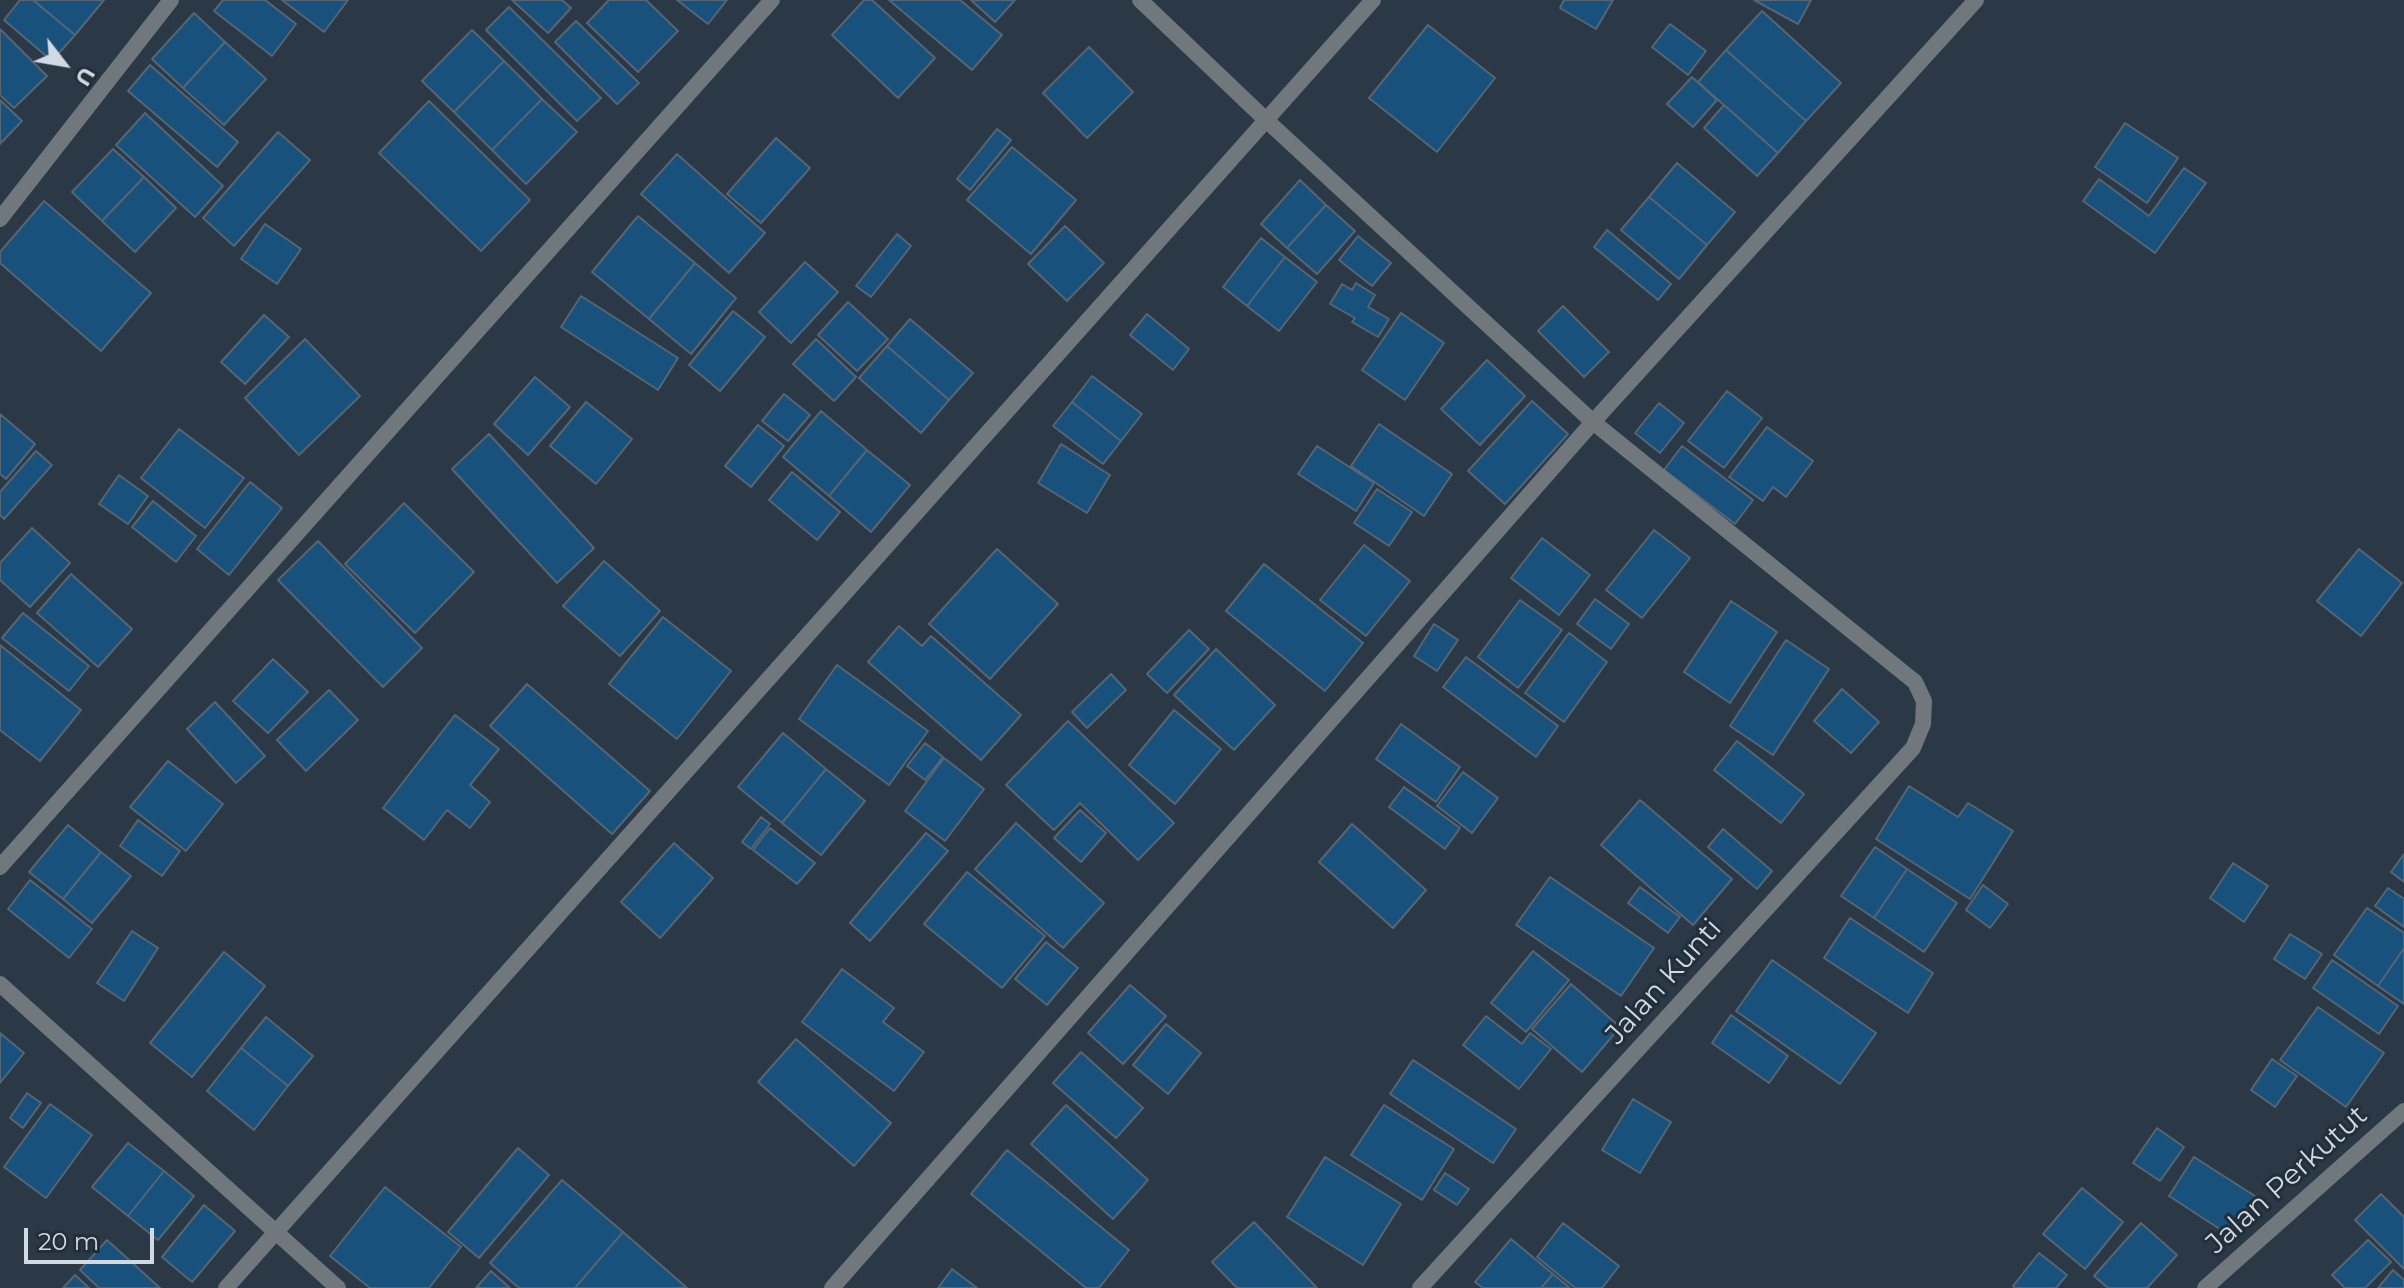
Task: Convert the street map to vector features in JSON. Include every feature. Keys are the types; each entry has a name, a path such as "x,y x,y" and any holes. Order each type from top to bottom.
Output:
{"street":[{"path":"0,219 171,0"},
{"path":"0,867 772,0"},
{"path":"1140,0 1593,422"},
{"path":"226,1288 1373,0"},
{"path":"832,1288 1593,422 1976,0"},
{"name":"Jalan Kunti","path":"1420,1288 1913,748 1923,724 1924,701 1915,682 1593,422"},
{"path":"0,984 338,1288"},
{"name":"Jalan Perkutut","path":"2205,1288 2404,1111"}],"building":[{"path":"20,0 33,0 75,35 52,61 4,20"},
{"path":"33,0 104,0 75,35"},
{"path":"223,0 265,0 296,24 272,56 214,11"},
{"path":"282,0 348,0 324,32"},
{"path":"512,0 562,0 571,8 548,33"},
{"path":"609,0 646,0 678,31 638,72 587,23"},
{"path":"677,0 727,0 708,24"},
{"path":"864,0 872,0 935,58 898,98 832,35"},
{"path":"889,0 960,0 1002,35 972,70"},
{"path":"971,0 1015,0 995,22"},
{"path":"1564,0 1613,0 1596,29 1560,8"},
{"path":"1754,0 1811,0 1798,24"},
{"path":"509,7 601,98 577,121 486,30"},
{"path":"1762,11 1841,83 1806,121 1726,50"},
{"path":"194,13 225,42 183,88 152,59"},
{"path":"576,21 639,83 617,104 555,42"},
{"path":"1670,24 1706,51 1688,75 1652,47"},
{"path":"1428,25 1495,78 1437,152 1369,98"},
{"path":"0,29 47,76 14,108 0,95"},
{"path":"472,30 504,61 454,112 422,81"},
{"path":"225,42 266,79 224,125 183,88"},
{"path":"1089,47 1133,92 1087,138 1043,93"},
{"path":"1726,50 1806,121 1778,153 1698,82"},
{"path":"504,61 542,99 492,150 454,112"},
{"path":"150,65 238,142 217,167 128,91"},
{"path":"1692,77 1717,100 1693,127 1667,104"},
{"path":"542,99 577,132 526,184 492,150"},
{"path":"0,100 22,121 0,144"},
{"path":"429,101 530,200 481,251 379,153"},
{"path":"1724,105 1778,153 1757,176 1704,128"},
{"path":"145,113 223,186 195,217 116,145"},
{"path":"2125,123 2178,158 2147,203 2095,167"},
{"path":"997,129 1011,140 970,190 957,179"},
{"path":"278,132 310,160 234,246 203,218"},
{"path":"776,138 810,168 761,223 727,194"},
{"path":"1012,147 1076,200 1031,254 967,200"},
{"path":"113,149 144,177 102,221 72,192"},
{"path":"677,154 765,233 729,273 641,194"},
{"path":"1677,163 1735,212 1707,245 1649,197"},
{"path":"2184,168 2206,183 2155,253 2083,201 2099,179 2149,216"},
{"path":"144,177 176,208 135,252 102,221"},
{"path":"1300,180 1326,205 1287,248 1261,224"},
{"path":"1649,197 1707,245 1679,279 1621,230"},
{"path":"44,201 151,293 101,351 0,263 0,252"},
{"path":"1326,205 1355,231 1317,274 1287,248"},
{"path":"638,216 695,263 649,319 592,272"},
{"path":"265,224 301,249 277,284 241,259"},
{"path":"1065,226 1104,263 1067,301 1028,264"},
{"path":"1607,230 1671,284 1658,300 1594,247"},
{"path":"897,234 911,246 871,297 856,286"},
{"path":"1358,236 1391,263 1372,286 1339,260"},
{"path":"1261,238 1285,257 1247,306 1223,287"},
{"path":"1285,257 1317,282 1279,331 1247,306"},
{"path":"805,262 838,292 791,343 759,312"},
{"path":"695,263 736,298 691,354 649,319"},
{"path":"1356,283 1375,295 1368,307 1389,319 1378,337 1352,322 1355,318 1330,304 1342,284 1352,290"},
{"path":"581,296 678,358 658,390 561,327"},
{"path":"848,302 888,339 857,371 818,335"},
{"path":"1563,306 1609,352 1584,377 1538,331"},
{"path":"733,311 765,337 720,391 689,365"},
{"path":"1401,313 1444,343 1405,400 1362,370"},
{"path":"1147,314 1189,349 1173,370 1130,335"},
{"path":"264,315 289,337 245,384 221,362"},
{"path":"910,319 973,373 949,400 887,346"},
{"path":"305,339 360,396 299,455 245,398"},
{"path":"816,339 856,377 834,401 793,364"},
{"path":"887,346 949,400 921,433 859,378"},
{"path":"1487,360 1525,396 1480,445 1441,409"},
{"path":"1092,376 1142,414 1121,441 1072,402"},
{"path":"535,377 570,407 528,455 494,424"},
{"path":"1727,391 1762,418 1724,468 1688,441"},
{"path":"784,394 810,415 788,441 762,421"},
{"path":"1532,401 1568,434 1505,504 1468,471"},
{"path":"586,402 632,439 596,484 550,446"},
{"path":"1072,402 1121,441 1103,464 1053,426"},
{"path":"1659,403 1684,423 1660,453 1635,433"},
{"path":"821,411 867,450 829,496 783,457"},
{"path":"0,414 35,444 6,479 0,474"},
{"path":"1379,424 1452,474 1424,516 1351,466"},
{"path":"758,425 784,446 751,487 725,466"},
{"path":"1767,427 1813,461 1786,497 1773,487 1763,501 1729,477"},
{"path":"179,429 244,478 205,528 141,478"},
{"path":"489,434 594,548 557,583 452,469"},
{"path":"1061,444 1110,475 1087,513 1038,483"},
{"path":"1317,446 1374,483 1356,511 1298,474"},
{"path":"1682,446 1753,500 1735,524 1664,470"},
{"path":"867,450 910,485 871,532 829,496"},
{"path":"36,451 52,465 4,519 0,515 0,492"},
{"path":"792,472 840,512 817,540 769,500"},
{"path":"119,475 148,496 128,524 99,504"},
{"path":"250,482 282,508 229,575 197,549"},
{"path":"1377,489 1412,512 1389,546 1354,523"},
{"path":"153,501 196,536 176,562 132,527"},
{"path":"404,503 474,572 415,633 345,564"},
{"path":"32,528 70,563 30,607 0,580 0,563"},
{"path":"1654,530 1690,558 1642,618 1606,590"},
{"path":"1542,538 1590,575 1559,615 1511,578"},
{"path":"318,541 422,648 383,687 278,580"},
{"path":"1364,545 1410,581 1366,636 1320,600"},
{"path":"997,549 1058,604 990,679 929,624"},
{"path":"2359,549 2402,583 2361,636 2317,601"},
{"path":"604,561 660,611 620,656 563,606"},
{"path":"1264,564 1363,643 1325,691 1226,611"},
{"path":"71,574 132,629 98,667 37,613"},
{"path":"1595,599 1629,624 1611,649 1577,624"},
{"path":"1520,600 1562,630 1518,688 1478,657"},
{"path":"1731,601 1777,632 1730,703 1684,672"},
{"path":"23,613 89,666 69,691 2,638"},
{"path":"663,617 731,671 677,739 609,684"},
{"path":"1434,624 1458,640 1437,671 1414,656"},
{"path":"899,626 922,646 931,636 1021,715 981,760 868,662"},
{"path":"1189,630 1209,649 1167,693 1147,674"},
{"path":"1569,633 1607,662 1564,722 1525,693"},
{"path":"1786,640 1829,669 1773,755 1730,726"},
{"path":"0,645 81,710 40,761 0,730"},
{"path":"1216,649 1275,705 1234,750 1174,695"},
{"path":"1466,657 1558,726 1536,757 1443,687"},
{"path":"273,659 308,692 268,733 233,701"},
{"path":"837,665 928,731 889,785 799,719"},
{"path":"1111,674 1126,690 1087,728 1072,712"},
{"path":"527,684 650,791 612,834 490,726"},
{"path":"1842,689 1879,722 1851,753 1814,721"},
{"path":"329,690 358,720 306,771 277,740"},
{"path":"215,702 265,756 236,783 187,729"},
{"path":"1174,710 1221,749 1175,804 1129,765"},
{"path":"455,715 499,749 470,785 490,802 470,828 447,810 424,840 383,808"},
{"path":"1068,721 1174,823 1138,860 1080,803 1054,830 1006,785"},
{"path":"1401,724 1460,767 1436,802 1376,759"},
{"path":"783,733 826,769 782,823 738,787"},
{"path":"1737,741 1804,794 1781,823 1714,770"},
{"path":"925,743 943,757 925,780 907,766"},
{"path":"944,758 984,789 945,841 905,811"},
{"path":"168,761 223,804 186,851 130,807"},
{"path":"826,769 865,801 821,855 782,823"},
{"path":"1463,772 1498,798 1472,833 1437,806"},
{"path":"1909,786 1958,817 1968,803 2013,831 1970,899 1876,839"},
{"path":"1404,787 1460,828 1445,849 1389,807"},
{"path":"1640,800 1732,879 1693,925 1601,845"},
{"path":"1080,810 1106,833 1081,862 1054,838"},
{"path":"761,817 770,824 751,849 742,842"},
{"path":"138,820 180,851 162,876 120,846"},
{"path":"1016,823 1104,903 1063,948 975,869"},
{"path":"1352,824 1426,890 1393,928 1319,862"},
{"path":"68,825 101,852 63,899 29,872"},
{"path":"770,828 815,863 797,884 753,850"},
{"path":"1723,829 1772,871 1757,889 1708,847"},
{"path":"926,833 948,851 870,941 850,923"},
{"path":"674,843 713,878 660,938 621,902"},
{"path":"1875,847 1907,869 1874,918 1841,896"},
{"path":"101,852 131,876 92,923 63,899"},
{"path":"2404,854 2404,882 2391,872"},
{"path":"2233,863 2268,886 2244,922 2210,898"},
{"path":"1907,869 1957,903 1924,952 1874,918"},
{"path":"967,872 1045,936 1002,988 924,924"},
{"path":"1550,877 1654,948 1621,996 1516,925"},
{"path":"30,880 92,929 69,958 8,909"},
{"path":"1983,885 2008,904 1990,928 1966,910"},
{"path":"1640,887 1680,917 1668,933 1628,903"},
{"path":"2388,888 2404,899 2404,927 2375,906"},
{"path":"2367,908 2404,933 2404,948 2378,986 2334,955"},
{"path":"1850,918 1933,973 1908,1013 1824,958"},
{"path":"132,931 158,948 124,1001 97,983"},
{"path":"2290,934 2322,954 2305,979 2274,959"},
{"path":"1046,942 1078,968 1047,1005 1015,979"},
{"path":"2404,948 2404,1004 2378,986"},
{"path":"1533,951 1569,980 1526,1032 1491,1003"},
{"path":"224,952 265,986 192,1077 150,1043"},
{"path":"1772,960 1876,1033 1840,1084 1736,1011"},
{"path":"2332,960 2398,1006 2379,1034 2313,988"},
{"path":"842,969 894,1008 883,1022 924,1052 894,1091 802,1022"},
{"path":"1571,984 1620,1027 1582,1072 1532,1029"},
{"path":"1130,985 1166,1016 1123,1064 1088,1033"},
{"path":"2318,1007 2384,1053 2346,1107 2280,1060"},
{"path":"1731,1015 1788,1056 1769,1083 1712,1043"},
{"path":"1486,1016 1522,1044 1530,1033 1551,1049 1519,1089 1463,1045"},
{"path":"266,1017 313,1056 288,1086 241,1048"},
{"path":"1166,1024 1201,1053 1168,1094 1133,1065"},
{"path":"0,1033 24,1053 0,1083"},
{"path":"796,1039 891,1123 854,1166 758,1082"},
{"path":"241,1048 288,1086 254,1130 207,1091"},
{"path":"1081,1052 1143,1108 1116,1138 1053,1083"},
{"path":"2272,1059 2297,1076 2275,1107 2251,1090"},
{"path":"1413,1060 1516,1129 1493,1163 1390,1094"},
{"path":"27,1093 41,1103 23,1128 10,1118"},
{"path":"1633,1099 1671,1122 1640,1173 1602,1150"},
{"path":"50,1104 92,1135 46,1198 4,1167"},
{"path":"1066,1105 1148,1180 1113,1219 1031,1144"},
{"path":"1384,1105 1454,1149 1422,1200 1351,1155"},
{"path":"2157,1128 2184,1147 2160,1181 2133,1163"},
{"path":"128,1143 164,1171 128,1216 92,1187"},
{"path":"518,1148 549,1175 479,1258 448,1232"},
{"path":"1007,1150 1129,1250 1099,1288 1086,1288 971,1194"},
{"path":"1325,1157 1401,1204 1363,1265 1287,1217"},
{"path":"2194,1157 2258,1198 2232,1237 2169,1196"},
{"path":"164,1171 194,1196 158,1240 128,1216"},
{"path":"1445,1173 1469,1189 1457,1205 1434,1190"},
{"path":"562,1180 623,1232 575,1288 519,1288 490,1263"},
{"path":"385,1187 461,1247 429,1288 370,1288 330,1256"},
{"path":"2082,1188 2123,1222 2085,1269 2043,1234"},
{"path":"2381,1194 2404,1217 2404,1269 2355,1220"},
{"path":"204,1205 235,1231 192,1282 162,1257"},
{"path":"1254,1222 1317,1288 1237,1288 1212,1262"},
{"path":"1563,1223 1619,1266 1602,1288 1575,1288 1537,1257"},
{"path":"2141,1223 2177,1255 2147,1288 2108,1288 2094,1276"},
{"path":"623,1232 687,1288 575,1288"},
{"path":"1511,1239 1553,1274 1541,1288 1483,1288 1475,1282"},
{"path":"107,1240 160,1288 99,1288 80,1270"},
{"path":"2368,1240 2391,1262 2365,1288 2345,1288 2332,1275"},
{"path":"2039,1253 2067,1275 2056,1288 2015,1288 2013,1286"},
{"path":"952,1269 977,1288 938,1288"},
{"path":"2393,1270 2404,1280 2404,1288 2378,1288"},
{"path":"491,1271 510,1288 476,1288"},
{"path":"1553,1274 1570,1288 1541,1288"},
{"path":"75,1275 89,1288 63,1288"}]}
